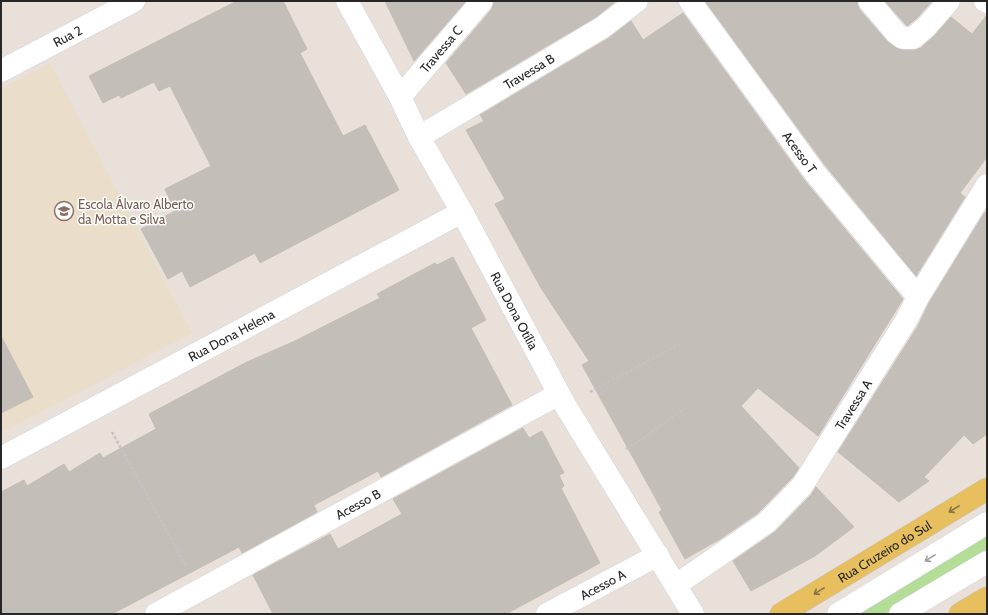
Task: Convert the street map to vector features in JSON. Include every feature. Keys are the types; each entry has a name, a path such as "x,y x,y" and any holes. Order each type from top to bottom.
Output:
{"main road":[{"name":"Rua Cruzeiro do Sul","path":"781,614 987,489"},
{"path":"960,614 987,598"}],"street":[{"name":"Rua 2","path":"1,72 134,1"},
{"name":"Rua Dona Otília","path":"347,1 562,400 693,614"},
{"name":"Travessa C","path":"400,97 482,1"},
{"name":"Travessa B","path":"419,137 603,27 637,1"},
{"name":"Acesso T","path":"690,1 815,173 918,297"},
{"path":"869,1 896,33 903,38 913,38 926,27 948,1"},
{"name":"Travessa A","path":"676,585 766,523 802,486 903,325 918,297 987,185"},
{"name":"Rua Dona Helena","path":"1,458 462,212"},
{"name":"Acesso B","path":"156,614 562,400"},
{"path":"838,614 987,523"},
{"name":"Acesso A","path":"547,614 658,555"},
{"path":"900,614 987,562"}],"path":[{"path":"562,400 682,343"},
{"path":"98,406 184,564"},
{"path":"601,464 646,437 688,406"}],"shaded area":[{"name":"Escola Álvaro Alberto da Motta e Silva","path":"50,63 192,333 1,433 1,88"}],"green space":[{"path":"987,533 987,551 885,614 855,614"}],"building":[{"path":"237,1 283,1 307,49 300,53 343,136 365,125 399,190 260,263 255,253 190,287 182,271 168,279 141,229 175,211 165,189 211,166 170,86 159,91 154,82 121,98 119,95 103,103 89,76"},
{"path":"385,1 466,1 414,61"},
{"path":"494,1 616,1 596,17 466,94 446,63 492,9"},
{"path":"705,1 857,1 859,9 887,41 896,48 903,50 921,48 951,17 972,34 987,15 987,157 960,193 965,197 916,276 825,165"},
{"path":"885,1 932,1 917,18 907,26"},
{"path":"683,13 805,181 903,299 818,436 758,388 741,406 799,468 792,478 758,513 720,539 685,559 659,512 662,510 582,365 589,361 541,288 495,204 505,199 466,130 484,121 480,115 609,38 631,21 643,40"},
{"path":"985,212 987,214 987,434 973,444 964,435 924,477 929,481 899,502 838,452 918,326 929,303"},
{"path":"453,257 486,320 471,328 512,405 381,477 378,471 314,505 317,512 242,553 239,547 112,614 1,614 1,492 24,480 27,486 64,464 69,472 100,453 103,458 156,429 149,414 247,362 295,341 380,298 377,294 435,263 437,265"},
{"path":"1,336 33,397 1,413"},
{"path":"523,428 529,438 542,431 564,473 559,475 564,486 561,488 600,563 506,614 273,614 253,575 330,534 338,549 402,514 393,499"},
{"path":"816,487 854,527 815,556 751,591 733,561 775,532 811,495"}],"place":[{"name":"Escola Álvaro Alberto da Motta e Silva","path":"64,211"}]}
